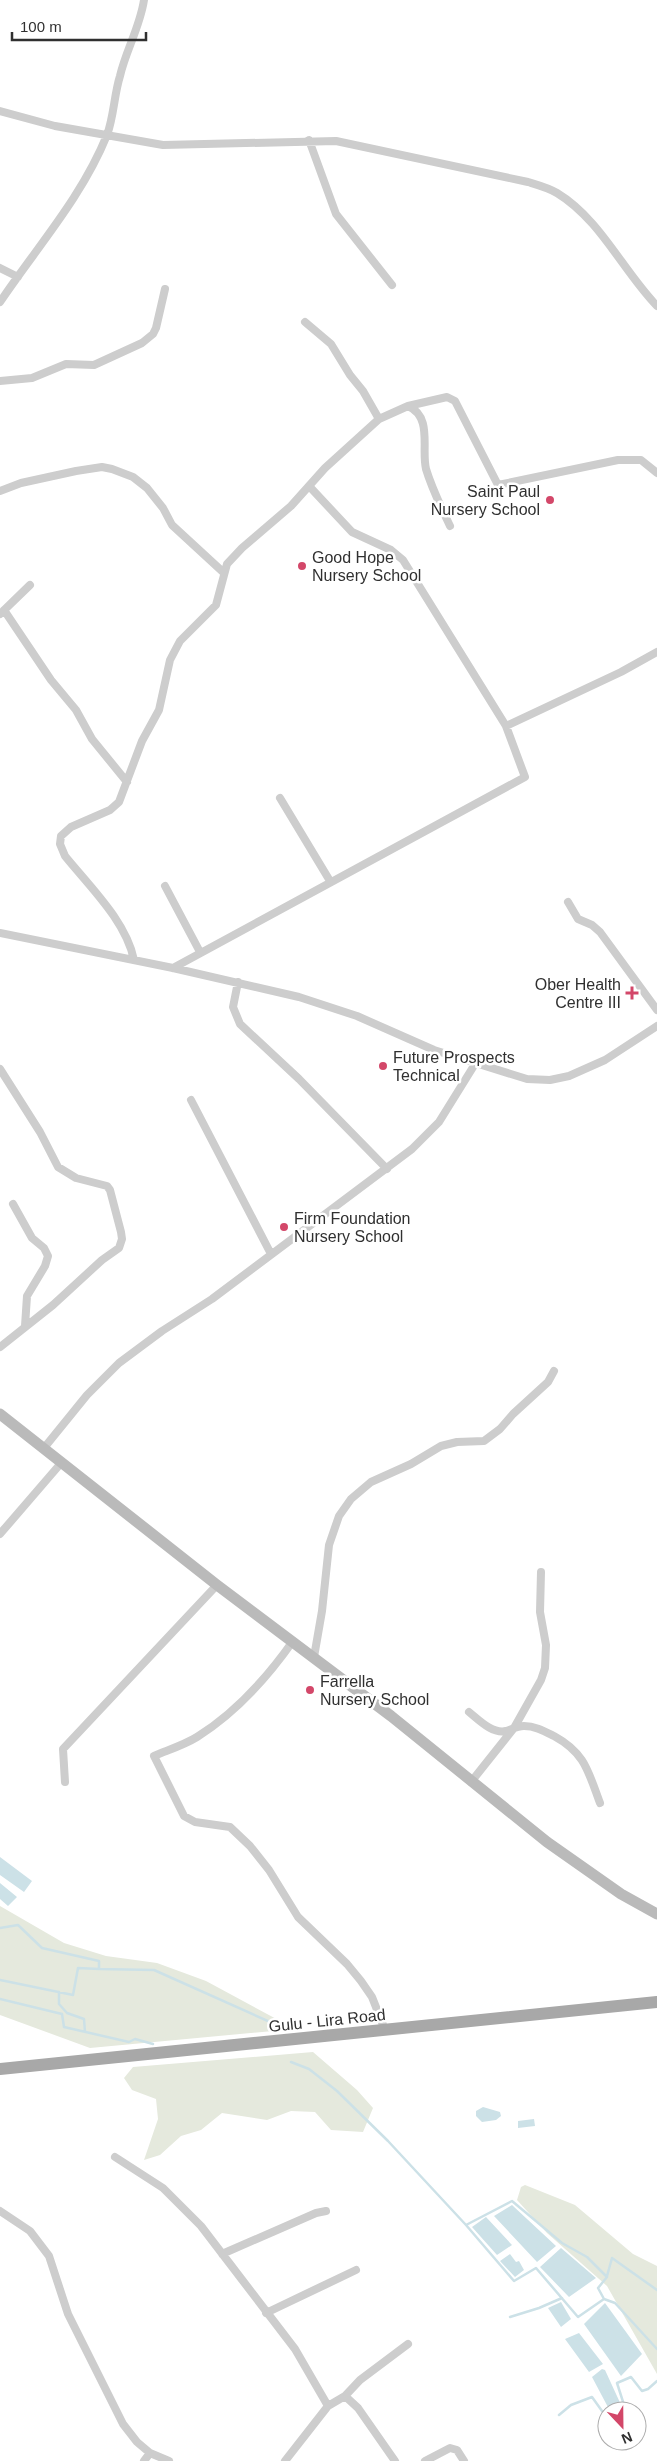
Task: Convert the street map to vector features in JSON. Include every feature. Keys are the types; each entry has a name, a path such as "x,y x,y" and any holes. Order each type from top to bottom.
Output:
{"main road":[{"name":"Gulu - Lira Road","path":"0,2069 657,2002"}],"street":[{"path":"0,302 70,204 106,136 120,76 140,21 144,0"},
{"path":"0,111 55,126 163,145 309,140 336,141 510,177 556,192 594,227 633,279 657,306"},
{"path":"309,140 336,214 392,284"},
{"path":"0,268 18,277"},
{"path":"0,380 32,378 71,363 91,366 138,346 148,340 156,328 165,289"},
{"path":"305,322 331,344 350,375 363,390 379,419"},
{"path":"134,960 130,946 122,931 65,856 60,844 60,836 70,827 116,806 127,782 137,752 163,697 166,671 180,641 216,605 223,572 242,548 275,521 325,468 379,419 408,406 447,397 455,401 498,485 618,460 641,460 657,472"},
{"path":"408,406 416,413 426,434 424,455 426,468 434,493 450,526"},
{"path":"0,491 21,483 76,471 102,467 112,469 133,477 147,488 163,508 172,525 223,572"},
{"path":"173,968 526,777 506,726 403,560 391,550 352,532 309,486"},
{"path":"30,585 2,612 51,680 76,710 97,745 127,782"},
{"path":"506,726 621,672 657,652"},
{"path":"280,798 330,882"},
{"path":"166,886 200,952"},
{"path":"568,902 578,920 600,932 657,1010"},
{"path":"0,933 238,982 327,1005 434,1050 527,1079 562,1078 605,1060 657,1026"},
{"path":"238,982 233,1008 240,1024 299,1078 387,1169"},
{"path":"44,1448 87,1395 120,1363 162,1331 212,1299 412,1149 439,1122 475,1064"},
{"path":"0,1070 40,1132 58,1167 76,1178 106,1186 110,1190 122,1239 119,1248 102,1260 53,1306 0,1347"},
{"path":"190,1100 272,1254"},
{"path":"13,1204 32,1238 44,1248 48,1256 45,1266 27,1296 25,1326"},
{"path":"314,1657 322,1611 329,1545 339,1516 351,1499 371,1482 411,1464 441,1446 457,1442 484,1441 500,1429 513,1414 548,1382 554,1371"},
{"path":"0,1414 217,1585 314,1657 564,1855 621,1894 657,1914"},
{"path":"0,1534 62,1462"},
{"path":"471,1782 514,1728 541,1680 545,1668 546,1645 540,1612 541,1572"},
{"path":"65,1782 63,1749 217,1585"},
{"path":"293,1641 263,1680 234,1708 196,1737 154,1756 184,1816 195,1822 230,1827 250,1846 272,1874 298,1917 347,1964 361,1982 372,1997 386,2030"},
{"path":"469,1712 490,1728 506,1731 523,1726 541,1729 572,1746 583,1761 600,1803"},
{"path":"115,2157 163,2188 185,2208 295,2350 328,2406"},
{"path":"0,2210 23,2226 42,2244 53,2265 68,2314 117,2412 130,2433 150,2453 168,2461"},
{"path":"222,2254 316,2213 326,2212"},
{"path":"266,2312 356,2270"},
{"path":"285,2461 328,2406 345,2396 360,2380 408,2344"},
{"path":"345,2396 364,2416 395,2461"},
{"path":"425,2461 450,2448 457,2450 464,2461"},
{"path":"144,2461 150,2453"}],"shaded area":[{"path":"0,1857 32,1881 24,1892 0,1875"},
{"path":"0,1883 17,1897 8,1906 0,1899"},
{"path":"0,1906 64,1943 106,1956 157,1963 206,1981 295,2029 90,2048 0,2015"},
{"path":"313,2052 357,2090 373,2108 363,2132 331,2130 315,2112 291,2111 267,2120 222,2113 201,2130 181,2136 160,2155 144,2160 158,2119 156,2099 132,2090 124,2078 133,2067"},
{"path":"483,2107 500,2112 501,2116 496,2120 482,2122 476,2116 476,2111"},
{"path":"534,2119 535,2126 518,2128 518,2121"},
{"path":"525,2185 575,2205 633,2254 657,2266 657,2374 607,2286 547,2233 517,2200 521,2187"},
{"path":"512,2205 556,2246 537,2262 494,2216"},
{"path":"486,2217 512,2245 497,2255 472,2227"},
{"path":"561,2248 596,2278 569,2297 540,2267"},
{"path":"510,2254 516,2262 519,2261 524,2270 515,2277 500,2261"},
{"path":"561,2302 571,2319 561,2327 548,2308"},
{"path":"605,2303 642,2354 621,2376 584,2324"},
{"path":"579,2333 603,2364 589,2372 565,2339"},
{"path":"602,2369 605,2370 619,2401 605,2401 592,2377"}],"waterway":[{"path":"0,1928 18,1925 42,1948 99,1961 99,1969 154,1970 288,2030"},
{"path":"0,1980 73,1995 78,1968 99,1969"},
{"path":"59,1992 59,2004 67,2013 84,2019 85,2032"},
{"path":"0,1999 62,2014 64,2027 129,2042 135,2039 153,2044"},
{"path":"291,2062 309,2069 337,2091 388,2141 466,2225 512,2201 562,2243 587,2257 607,2277 598,2288 604,2299 615,2303 657,2349"},
{"path":"466,2225 514,2281 536,2268 578,2317 604,2299"},
{"path":"607,2276 612,2258 657,2290"},
{"path":"510,2317 562,2298"},
{"path":"623,2401 617,2383 631,2377 642,2391 648,2389 657,2381"},
{"path":"559,2415 571,2405 592,2397 597,2404"}],"place":[{"name":"Saint Paul Nursery School","path":"550,500"},
{"name":"Good Hope Nursery School","path":"302,566"},
{"name":"Ober Health Centre III","path":"632,993"},
{"name":"Future Prospects Technical","path":"383,1066"},
{"name":"Firm Foundation Nursery School","path":"284,1227"},
{"name":"Farrella Nursery School","path":"310,1690"}]}
